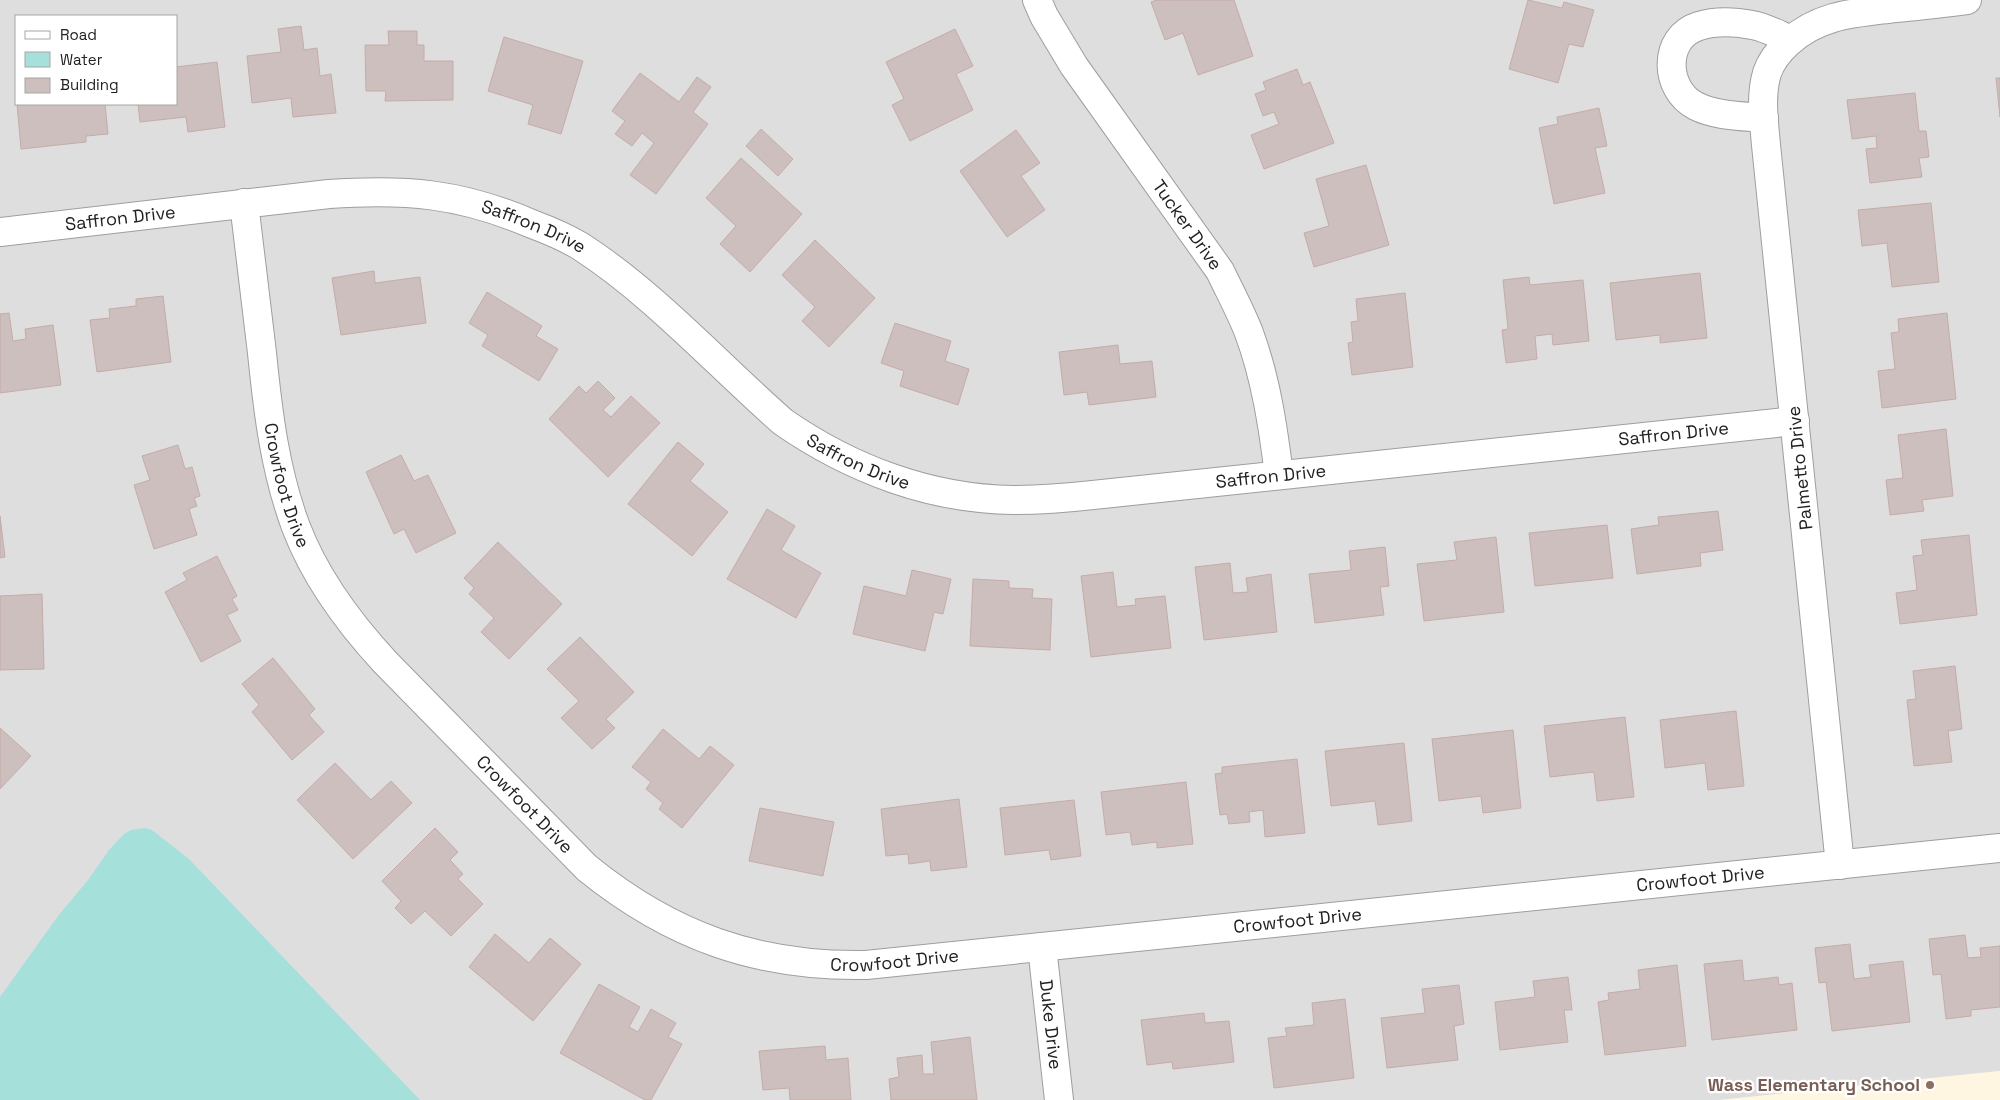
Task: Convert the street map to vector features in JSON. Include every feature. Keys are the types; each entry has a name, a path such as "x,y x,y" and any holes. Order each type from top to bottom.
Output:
{"street":[{"name":"Tucker Drive","path":"1037,0 1044,16 1074,66 1220,271 1235,300 1249,333 1264,381 1274,436 1278,476"},
{"name":"Palmetto Drive","path":"1840,865 1764,118 1763,90 1768,72 1781,50 1804,29 1838,16 1967,0"},
{"path":"1764,118 1738,116 1714,111 1688,102 1677,88 1671,70 1672,54 1681,36 1697,26 1714,23 1753,25 1791,40"},
{"name":"Saffron Drive","path":"0,232 329,194 376,191 414,192 460,199 499,210 578,245 603,262 633,285 783,422 802,435 856,464 891,479 934,491 974,497 1013,500 1058,498 1795,421"},
{"name":"Crowfoot Drive","path":"244,203 269,420 282,486 296,529 312,561 337,601 359,634 587,868 645,910 680,928 720,945 792,962 828,966 866,965 2000,848"},
{"name":"Duke Drive","path":"1042,947 1059,1100"}],"shaded area":[{"path":"0,0 2000,0 2000,1071 1719,1100 0,1100"},
{"name":"Wass Elementary School","path":"2000,1071 2000,1100 1719,1100"}],"water":[{"path":"145,828 152,830 189,859 420,1100 0,1100 0,997 58,916 88,880 109,850 124,834 131,830"}],"building":[{"path":"1157,0 1234,0 1253,56 1198,75 1183,33 1165,40 1151,2"},
{"path":"1528,0 1562,8 1564,2 1594,10 1583,47 1569,44 1558,83 1509,69"},
{"path":"301,26 304,50 317,48 320,76 331,74 336,113 293,117 291,98 252,103 247,56 281,52 278,29"},
{"path":"955,29 973,66 956,74 973,110 910,141 892,105 904,99 886,62"},
{"path":"388,31 417,31 417,45 424,45 424,61 453,61 453,100 385,101 386,91 366,91 365,45 389,45"},
{"path":"504,37 583,61 561,134 528,124 533,105 488,91"},
{"path":"217,62 225,127 188,132 186,117 140,122 138,105 178,105 178,67"},
{"path":"1297,69 1303,85 1310,82 1334,143 1264,169 1251,135 1279,124 1274,112 1263,116 1255,94 1266,90 1263,82"},
{"path":"640,73 679,102 697,77 711,87 693,112 708,124 656,194 630,175 654,143 642,133 632,146 615,134 625,121 612,111"},
{"path":"1996,78 2000,78 2000,117"},
{"path":"1915,93 1919,131 1926,131 1929,157 1919,158 1922,177 1870,183 1866,149 1877,148 1876,136 1852,139 1847,100"},
{"path":"17,105 105,105 108,134 86,136 86,142 21,149"},
{"path":"1599,108 1607,146 1595,148 1605,193 1554,204 1539,128 1558,124 1557,117"},
{"path":"761,129 793,159 778,176 746,146"},
{"path":"1016,130 1040,163 1021,176 1045,210 1007,237 960,171"},
{"path":"741,158 802,214 750,272 720,244 736,226 706,198"},
{"path":"1366,165 1389,245 1314,267 1304,233 1329,226 1316,179"},
{"path":"1931,203 1939,282 1892,287 1887,243 1862,246 1858,210"},
{"path":"815,240 875,298 829,347 802,321 815,307 782,275"},
{"path":"374,271 375,283 420,277 426,323 341,335 332,278"},
{"path":"1700,273 1707,338 1660,343 1660,335 1616,340 1610,283"},
{"path":"1529,277 1530,285 1583,280 1589,341 1553,345 1552,334 1535,336 1537,359 1506,363 1502,330 1508,329 1503,280"},
{"path":"487,292 542,326 536,336 558,349 539,381 482,346 488,335 469,323"},
{"path":"1405,293 1413,367 1352,375 1348,343 1353,342 1351,322 1358,321 1356,299"},
{"path":"163,296 171,362 97,372 90,320 110,318 109,309 136,306 136,299"},
{"path":"9,313 13,341 26,339 25,329 53,325 61,385 0,393 0,314"},
{"path":"1947,313 1956,399 1882,408 1878,371 1895,369 1891,333 1899,332 1898,319"},
{"path":"895,323 951,341 945,361 969,369 958,405 900,386 904,371 881,363"},
{"path":"1118,345 1120,364 1152,361 1156,397 1089,405 1087,392 1064,395 1059,352"},
{"path":"598,381 615,398 603,410 611,417 631,396 660,423 608,477 549,419 579,386 586,393"},
{"path":"1946,429 1953,496 1922,500 1924,511 1890,515 1886,480 1903,478 1898,435"},
{"path":"678,442 704,464 690,481 728,512 692,556 628,504"},
{"path":"178,445 185,469 192,467 200,496 194,498 197,506 189,509 197,535 154,549 134,485 150,480 142,456"},
{"path":"401,455 414,481 428,475 456,533 416,553 404,529 394,534 366,472"},
{"path":"767,509 795,526 781,550 821,573 796,618 727,579"},
{"path":"1718,511 1723,550 1700,553 1701,566 1637,574 1631,529 1659,525 1658,517"},
{"path":"0,516 5,557 0,558"},
{"path":"1607,525 1613,578 1535,586 1529,533"},
{"path":"1969,535 1977,615 1900,624 1896,593 1917,590 1913,556 1923,555 1921,540"},
{"path":"1496,537 1504,612 1424,621 1417,564 1457,560 1454,542"},
{"path":"498,542 562,604 509,659 481,632 494,618 469,594 474,588 464,578"},
{"path":"1385,547 1389,586 1380,587 1384,615 1315,623 1309,574 1351,570 1349,551"},
{"path":"217,556 237,596 232,599 238,610 227,615 241,641 201,662 165,592 187,580 183,573"},
{"path":"1230,563 1233,593 1248,592 1246,578 1271,574 1277,632 1204,640 1195,567"},
{"path":"912,570 951,579 943,614 934,612 925,651 853,634 864,586 906,596"},
{"path":"1113,572 1117,607 1136,605 1135,599 1165,596 1171,648 1091,657 1081,576"},
{"path":"973,579 1009,581 1009,588 1033,589 1032,598 1052,599 1050,650 970,646"},
{"path":"42,594 44,669 0,670 0,596"},
{"path":"580,637 634,692 606,719 615,728 592,749 561,718 579,701 547,669"},
{"path":"273,658 315,709 309,715 324,732 292,760 252,712 259,705 242,684"},
{"path":"1955,666 1962,729 1948,731 1952,762 1914,766 1907,700 1916,699 1913,671"},
{"path":"1736,711 1744,786 1708,790 1705,763 1665,768 1660,720"},
{"path":"1625,717 1634,797 1597,801 1594,772 1550,777 1544,726"},
{"path":"0,728 31,756 0,789"},
{"path":"663,729 699,759 710,746 734,765 682,828 659,809 663,803 646,789 651,782 632,767"},
{"path":"1513,730 1521,808 1483,813 1481,796 1439,801 1432,739"},
{"path":"1404,743 1412,821 1378,825 1375,801 1331,806 1325,751"},
{"path":"1297,759 1305,833 1265,837 1263,810 1249,812 1250,822 1229,824 1227,814 1220,815 1215,774 1222,773 1222,767"},
{"path":"335,763 371,800 391,781 412,803 353,859 297,800"},
{"path":"1186,782 1193,844 1157,848 1157,842 1132,845 1130,832 1106,835 1101,792"},
{"path":"959,799 967,867 931,871 930,861 909,864 908,854 886,856 881,809"},
{"path":"1074,800 1081,856 1051,860 1049,850 1005,855 1000,808"},
{"path":"760,808 834,822 823,876 749,861"},
{"path":"435,828 458,852 450,860 463,874 458,879 483,904 451,936 425,911 411,924 395,908 401,901 382,881"},
{"path":"495,934 529,963 550,938 581,964 533,1021 469,967"},
{"path":"1965,935 1968,958 1981,957 1980,948 2000,946 2000,1007 1971,1010 1971,1016 1946,1019 1941,974 1933,975 1929,939"},
{"path":"1850,944 1854,979 1871,977 1869,965 1903,961 1910,1022 1832,1031 1826,982 1819,983 1815,948"},
{"path":"1742,960 1744,981 1778,977 1779,985 1792,983 1797,1030 1712,1040 1704,964"},
{"path":"1677,965 1686,1046 1605,1055 1598,1002 1609,1000 1608,993 1640,989 1638,970"},
{"path":"1568,977 1572,1010 1564,1010 1568,1042 1500,1050 1495,1002 1535,997 1533,981"},
{"path":"599,984 640,1007 629,1027 638,1032 651,1009 676,1023 668,1037 682,1044 651,1100 645,1100 560,1053"},
{"path":"1459,985 1464,1024 1454,1026 1458,1060 1387,1068 1381,1018 1425,1013 1422,989"},
{"path":"1345,999 1354,1078 1274,1088 1268,1038 1287,1036 1285,1028 1314,1025 1312,1003"},
{"path":"1204,1013 1205,1023 1229,1021 1234,1062 1173,1069 1172,1062 1147,1065 1141,1020"},
{"path":"970,1037 977,1100 891,1100 889,1079 899,1077 897,1058 922,1055 923,1074 934,1074 931,1042"},
{"path":"825,1046 826,1060 848,1058 851,1100 790,1100 789,1088 763,1090 759,1051"}],"place":[{"name":"Wass Elementary School","path":"1930,1085"}]}
